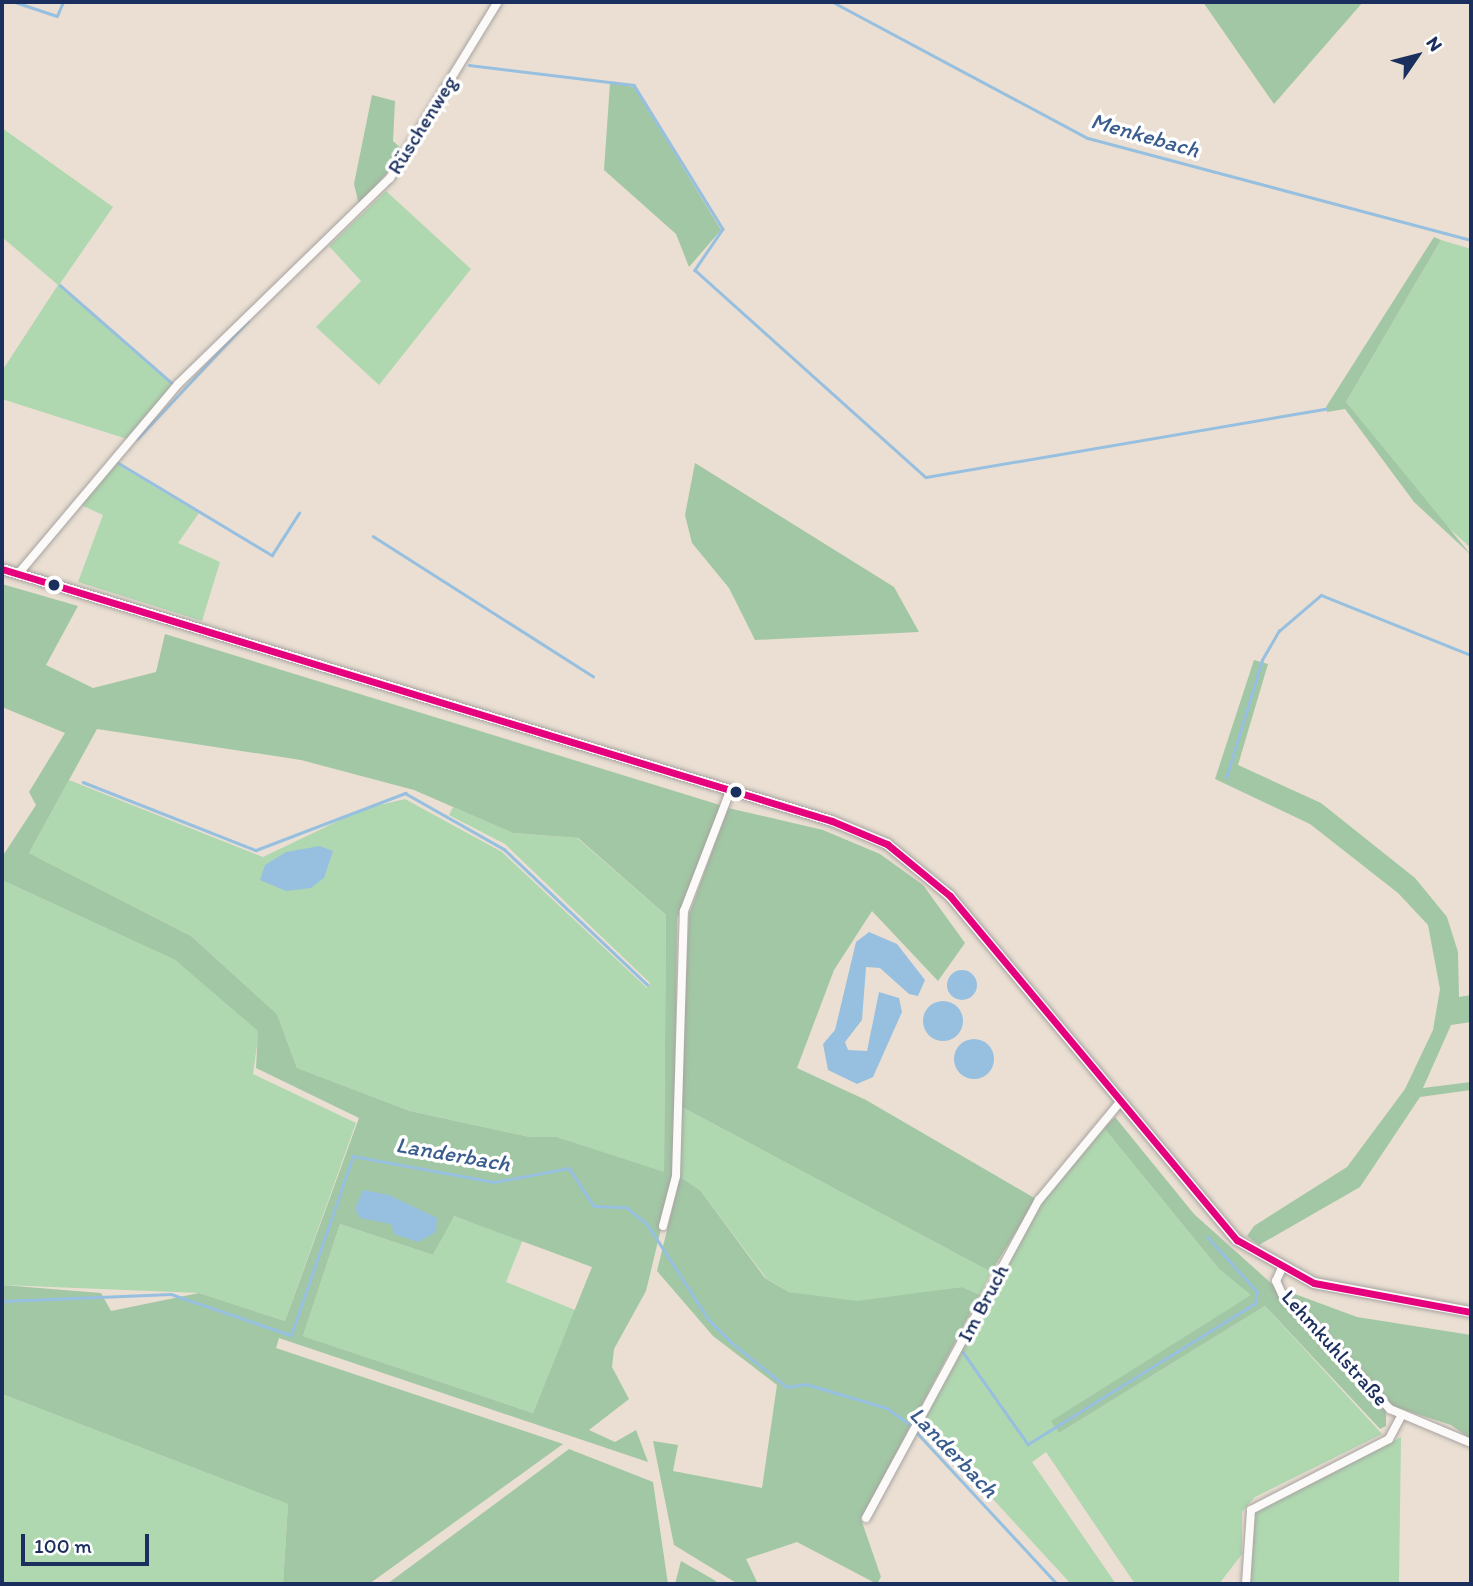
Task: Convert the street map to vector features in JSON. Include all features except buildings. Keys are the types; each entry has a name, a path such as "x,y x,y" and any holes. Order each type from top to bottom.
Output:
{"main road":[{"path":"2,569 859,831 911,859 950,896 1204,1206 1237,1240 1281,1270 1337,1289 1471,1312"}],"street":[{"name":"Rüschenweg","path":"18,574 178,384 390,178 498,2"},
{"path":"663,1226 676,1176 684,911 730,791"},
{"name":"Im Bruch","path":"866,1518 1039,1200 1120,1102"},
{"name":"Lehmkuhlstraße","path":"1246,1584 1245,1524 1251,1510 1389,1439 1402,1415 1282,1294 1276,1281 1281,1270"},
{"path":"1402,1415 1449,1428 1471,1443"}],"green space":[{"path":"1203,2 1363,2 1274,104"},
{"path":"610,83 634,87 721,230 689,267 676,234 604,170"},
{"path":"372,95 395,101 393,141 405,152 359,205 354,184"},
{"path":"2,128 113,207 59,285 173,385 127,439 2,399 2,371 58,285 2,237"},
{"path":"386,191 471,269 379,385 316,327 361,281 329,246"},
{"path":"1434,237 1441,240 1346,402 1471,555 1414,502 1345,409 1327,412 1326,407"},
{"path":"1441,240 1471,249 1471,548 1433,514 1346,402"},
{"path":"115,463 199,513 178,543 220,562 202,621 78,582 103,515 81,505"},
{"path":"695,463 894,587 919,632 755,640 729,588 692,543 685,515"},
{"path":"2,584 78,606 46,665 93,688 156,672 165,634 723,806 677,918 674,1175 646,1291 614,1349 612,1367 629,1399 589,1430 615,1442 636,1430 648,1462 279,1338 276,1348 563,1444 369,1584 283,1584 288,1504 2,1394 2,1285 101,1293 111,1311 199,1293 285,1321 359,1118 256,1068 258,1031 175,960 2,880 2,857 36,805 29,792 65,733 2,707","holes":["97,729 301,760 414,790 513,833 578,838 666,915 664,1172 557,1137 530,1137 410,1111 297,1068 277,1014 191,936 29,853","454,1216 592,1267 533,1413 303,1336 340,1224 433,1255"]},
{"path":"1254,660 1268,664 1238,765 1321,803 1415,878 1447,917 1458,952 1459,997 1471,995 1471,1022 1451,1025 1423,1088 1471,1082 1471,1090 1420,1097 1360,1187 1259,1245 1247,1236 1254,1226 1347,1167 1405,1089 1433,1030 1440,989 1428,925 1398,893 1310,824 1215,779"},
{"path":"69,780 263,857 363,809 405,799 502,852 647,988 650,983 505,844 449,815 453,807 513,833 577,838 666,915 664,1173 557,1137 530,1137 410,1111 297,1068 277,1014 191,936 29,853"},
{"path":"728,808 823,830 880,854 923,885 965,943 938,981 872,911 834,970 797,1068 866,1100 1036,1199 991,1272 680,1106 689,915"},
{"path":"2,880 175,960 259,1031 253,1074 356,1123 285,1321 199,1293 2,1285"},
{"path":"680,1106 991,1272 980,1295 962,1287 857,1302 789,1292 766,1278 700,1190 680,1177"},
{"path":"1115,1117 1194,1214 1272,1284 1386,1411 1386,1426 1380,1429 1265,1306 1059,1433 1051,1421 1251,1295 1219,1269 1104,1128"},
{"path":"1104,1128 1219,1269 1252,1295 1052,1421 1059,1433 1265,1306 1382,1434 1255,1497 1242,1512 1242,1554 1219,1584 1135,1584 1046,1452 1032,1462 1116,1584 1071,1584 923,1423 1042,1203"},
{"path":"680,1177 700,1190 765,1278 789,1292 857,1301 962,1287 980,1295 861,1519 881,1577 877,1584 797,1542 746,1559 758,1584 738,1584 674,1545 653,1441 678,1445 673,1471 762,1488 777,1385 713,1336 657,1271"},
{"path":"453,1216 523,1239 506,1282 575,1310 533,1413 303,1336 340,1224 433,1255"},
{"path":"1284,1290 1357,1317 1471,1335 1471,1439 1451,1425 1392,1406"},
{"path":"2,1394 288,1504 283,1584 2,1584"},
{"path":"1401,1437 1399,1584 1250,1584 1255,1513"},
{"path":"569,1449 653,1482 668,1584 387,1584"},
{"path":"681,1561 716,1581 715,1584 675,1584"}],"water":[{"path":"320,846 333,851 324,878 311,888 286,891 260,880 265,865 286,852"},
{"path":"869,932 897,944 925,980 918,996 909,994 880,968 866,967 862,1020 845,1042 848,1050 867,1051 879,992 899,998 902,1012 873,1077 857,1084 828,1070 823,1044 835,1030 856,942"},
{"path":"962,970 973,974 977,985 973,996 962,1000 951,996 947,985 951,974"},
{"path":"943,1001 957,1007 963,1021 957,1035 943,1041 929,1035 923,1021 929,1007"},
{"path":"974,1039 988,1045 994,1059 988,1073 974,1079 960,1073 954,1059 960,1045"},
{"path":"363,1190 389,1195 437,1218 436,1232 418,1242 394,1234 391,1224 360,1218 355,1209"}],"waterway":[{"path":"15,2 57,16 63,2"},
{"name":"Menkebach","path":"833,2 1088,138 1471,240"},
{"path":"469,65 634,85 723,229 695,270 926,477 1325,409"},
{"path":"60,285 172,383"},
{"path":"137,439 248,321"},
{"path":"117,462 272,555 299,513"},
{"path":"373,536 593,676"},
{"path":"1226,778 1262,660 1279,631 1321,595 1471,655"},
{"path":"83,782 256,850 405,793 504,849 647,984"},
{"name":"Landerbach","path":"2,1301 171,1294 291,1335 353,1156 494,1182 569,1168 594,1206 626,1207 648,1225 709,1320 732,1343 787,1387 806,1384 887,1408 910,1425 1057,1584"},
{"path":"963,1352 1028,1444 1255,1303 1257,1292 1207,1237"}],"transit line":[{"path":"2,569 832,821 887,844 950,896 1237,1240 1314,1283 1471,1312"}]}
